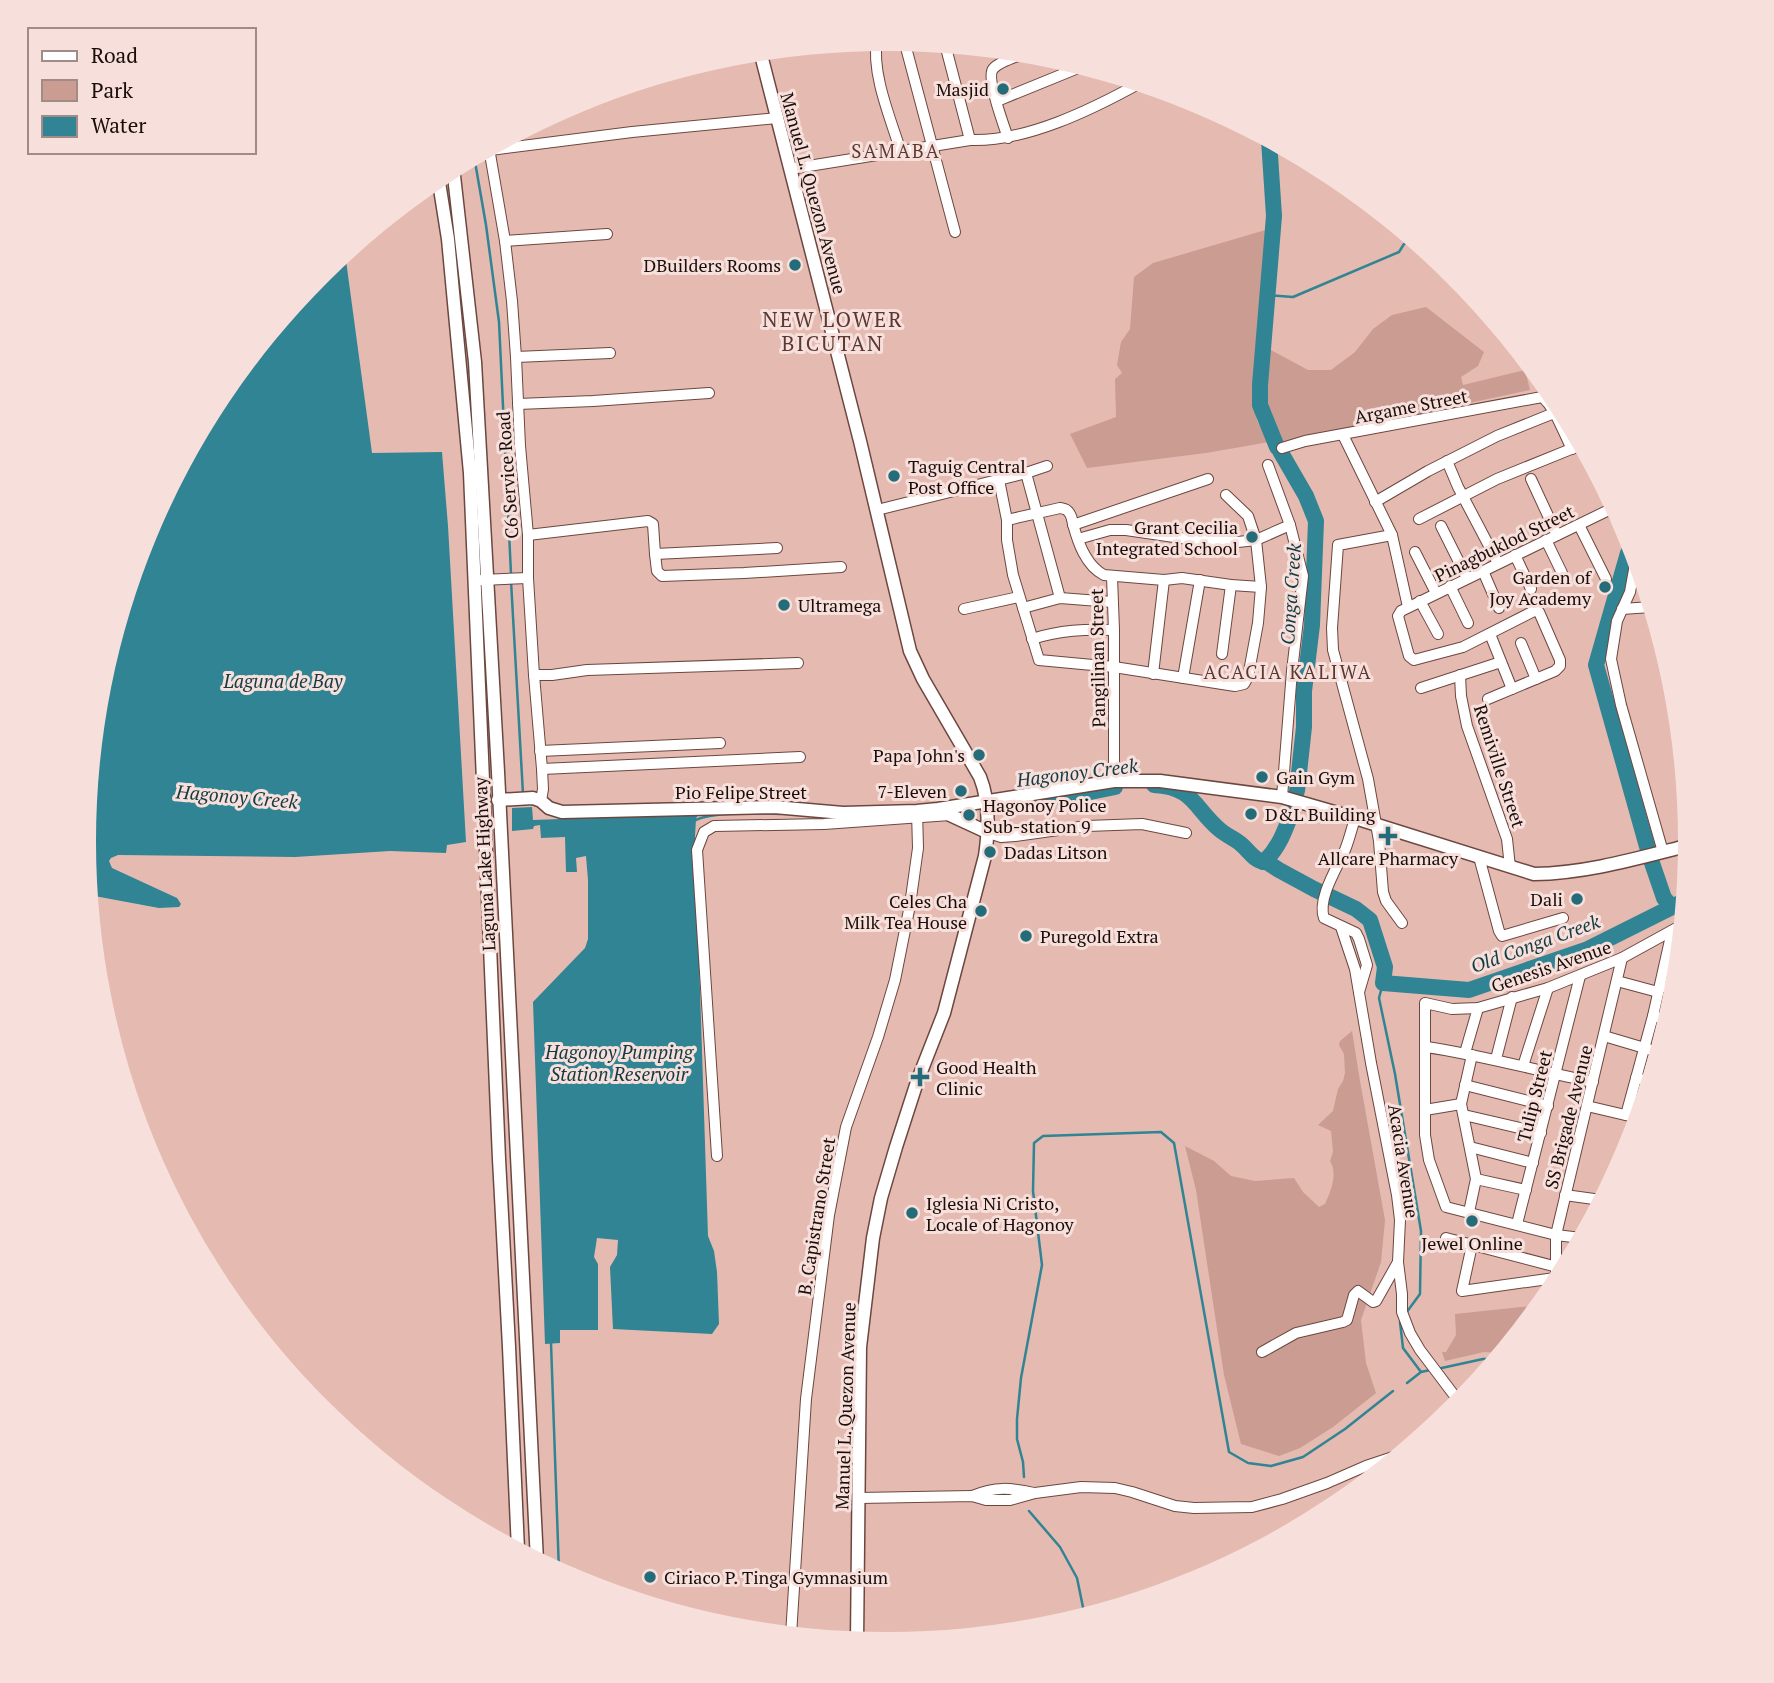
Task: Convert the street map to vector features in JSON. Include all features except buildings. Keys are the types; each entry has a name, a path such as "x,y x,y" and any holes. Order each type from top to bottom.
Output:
{"main road":[{"name":"Manuel L. Quezon Avenue","path":"763,61 877,510 910,651 979,774 988,816 985,856 944,1013 896,1147 878,1212 860,1347 857,1631"},
{"name":"Laguna Lake Highway","path":"454,180 475,362 486,579 518,1540"},
{"name":"Laguna Lake Highway","path":"440,190 448,240 470,473 486,579 504,800 537,1551"},
{"name":"Pio Felipe Street","path":"504,800 537,800 562,812 988,816 1013,797 1114,781 1160,781 1282,797 1534,874 1563,874 1678,848"},
{"path":"983,783 990,791 1013,797"},
{"path":"950,815 988,816"}],"street":[{"path":"876,51 880,83 901,152"},
{"path":"907,51 955,232"},
{"path":"946,53 970,140"},
{"path":"1007,61 992,70 992,83 1008,138"},
{"path":"997,101 1068,72"},
{"path":"790,169 970,140 1008,138 1084,111 1128,89"},
{"path":"510,147 777,118"},
{"name":"C6 Service Road","path":"489,159 505,241 516,357 528,535 525,578 543,789 537,800"},
{"path":"505,241 607,234"},
{"path":"516,357 610,353"},
{"path":"518,404 709,393"},
{"name":"Argame Street","path":"1282,448 1306,441 1541,397"},
{"path":"1375,502 1496,436 1552,414"},
{"path":"1343,435 1392,535 1408,607 1398,616 1412,660 1457,649 1532,612 1539,612 1561,664 1558,669 1488,699"},
{"path":"1419,519 1497,479 1573,448"},
{"path":"1447,461 1498,563"},
{"path":"877,510 1047,466"},
{"path":"1268,466 1290,525 1303,576 1282,797"},
{"path":"1026,473 1060,598"},
{"path":"1073,525 1208,479"},
{"path":"1531,479 1557,535"},
{"path":"999,480 1013,575 1039,660 1114,667 1235,685 1244,684 1248,677 1258,623 1261,587 1256,540 1248,516 1226,495"},
{"path":"1007,520 1065,509 1071,515 1078,539 1091,565 1098,572 1112,577 1164,580 1182,578 1261,587"},
{"name":"Pinagbuklod Street","path":"1408,607 1605,512"},
{"path":"528,535 648,521 653,524 657,571 662,576 841,566"},
{"path":"1078,539 1111,530 1222,542 1256,540 1290,525"},
{"path":"1579,525 1606,579"},
{"path":"1441,526 1467,578"},
{"path":"1392,535 1338,545 1332,628 1333,650 1368,779 1379,841 1383,892 1402,923"},
{"path":"1546,540 1562,573"},
{"path":"656,554 777,548"},
{"path":"1415,552 1436,593"},
{"path":"1515,555 1531,589"},
{"path":"1483,571 1499,608"},
{"name":"Pangilinan Street","path":"1112,577 1114,781"},
{"path":"486,579 525,578"},
{"path":"1633,578 1630,592 1617,621 1611,659 1621,705 1663,852"},
{"path":"1153,674 1164,580"},
{"path":"1183,678 1200,580"},
{"path":"1222,654 1231,585"},
{"path":"1450,586 1468,623"},
{"path":"964,610 1019,597"},
{"path":"1023,608 1060,598 1112,602"},
{"path":"1420,601 1438,634"},
{"path":"1622,608 1642,607"},
{"path":"1032,639 1052,632 1079,629 1114,630"},
{"path":"1490,634 1512,689"},
{"path":"1521,643 1536,679"},
{"path":"1421,688 1501,662"},
{"path":"534,675 587,670 798,663"},
{"name":"Remiville Street","path":"1460,676 1467,726 1507,839 1510,867"},
{"path":"540,751 720,743"},
{"path":"542,769 800,757"},
{"path":"917,815 950,815"},
{"name":"B. Capistrano Street","path":"792,1626 806,1398 829,1215 846,1127 895,980 918,848 917,815"},
{"path":"717,1156 697,850 704,832 714,826 774,816"},
{"path":"988,816 1001,837 1087,826 1142,824 1186,833"},
{"name":"Acacia Avenue","path":"1355,818 1322,907 1324,918 1356,933 1365,953 1367,965 1359,992 1400,1220 1398,1262 1402,1312 1420,1350 1453,1394"},
{"path":"1479,857 1502,936 1563,918"},
{"name":"Genesis Avenue","path":"1426,1046 1425,1003 1452,1009 1478,1008 1548,988 1622,958 1672,932"},
{"path":"1587,1105 1626,1115 1669,957"},
{"name":"SS Brigade Avenue","path":"1559,1258 1556,1235 1622,958"},
{"name":"Tulip Street","path":"1517,1224 1580,976"},
{"path":"1617,981 1664,989"},
{"path":"1523,1066 1548,988"},
{"path":"1496,1059 1512,997"},
{"path":"1469,1212 1476,1179 1462,1109 1478,1008"},
{"path":"1653,1016 1658,1017"},
{"path":"1604,1036 1650,1050"},
{"path":"1572,1237 1446,1207 1429,1160 1425,1135 1426,1046 1593,1082"},
{"path":"1636,1077 1641,1079"},
{"path":"1465,1085 1548,1106"},
{"path":"1425,1110 1462,1109 1541,1133"},
{"path":"1470,1147 1533,1163"},
{"path":"1476,1179 1526,1190"},
{"path":"1565,1195 1592,1199"},
{"path":"1446,1238 1553,1266"},
{"path":"1472,1245 1462,1291 1542,1283"},
{"path":"1262,1352 1296,1333 1347,1320 1354,1295 1358,1291 1373,1302 1376,1301 1398,1262"},
{"path":"859,1498 972,1496 998,1488 1014,1488 1035,1493 1082,1487 1115,1488 1175,1506 1252,1507 1327,1483 1375,1463"}],"green space":[{"path":"1269,229 1254,404 1257,421 1269,442 1087,468 1070,434 1116,417 1115,379 1122,373 1117,365 1121,342 1130,329 1134,277 1153,263"},
{"path":"1426,307 1484,352 1478,366 1461,377 1463,385 1522,371 1530,390 1279,444 1262,405 1267,348 1308,370 1331,370 1355,352 1373,329 1392,315"},
{"path":"1352,1031 1385,1220 1381,1262 1361,1320 1366,1363 1376,1393 1333,1427 1300,1448 1279,1456 1241,1444 1224,1375 1196,1190 1185,1146 1214,1161 1231,1176 1255,1181 1294,1178 1303,1192 1319,1207 1325,1204 1333,1182 1330,1161 1333,1152 1331,1131 1318,1125 1333,1111 1345,1073 1344,1054 1339,1045"},
{"path":"1526,1307 1490,1352 1445,1361 1442,1352 1446,1352 1456,1335 1455,1314"}],"water":[{"name":"Laguna de Bay","path":"347,265 372,453 442,452 466,842 447,845 446,853 390,851 295,857 118,855 111,858 109,861 112,868 177,898 181,904 179,907 159,908 98,897 96,842 98,790 111,687 123,637 156,539 202,446 260,360 292,320"},
{"name":"Hagonoy Pumping Station Reservoir","path":"532,807 533,820 698,814 695,836 708,1236 714,1251 717,1272 719,1324 712,1334 613,1329 610,1267 617,1255 618,1240 597,1238 594,1257 598,1264 598,1330 560,1330 560,1343 545,1344 533,1002 585,948 588,939 588,880 586,856 576,858 577,872 566,872 565,837 541,838 540,825 534,826 533,829 512,831 512,808"}],"waterway":[{"name":"Conga Creek","path":"1270,150 1274,216 1260,405 1277,447"},
{"path":"476,167 499,322 511,574"},
{"path":"1268,295 1293,297 1399,252 1404,244"},
{"name":"Conga Creek","path":"1280,451 1306,496 1316,521 1312,625 1297,791"},
{"name":"Old Conga Creek","path":"1626,560 1596,665 1648,850"},
{"path":"511,581 523,794"},
{"name":"Hagonoy Creek","path":"1154,785 1186,794 1220,830 1240,843 1257,859 1265,861"},
{"name":"Hagonoy Creek","path":"1012,801 1071,796 1115,787"},
{"path":"1265,861 1279,843 1293,809"},
{"name":"Hagonoy Creek","path":"694,821 723,814 780,814"},
{"name":"Old Conga Creek","path":"1651,860 1664,898 1672,907"},
{"name":"Old Conga Creek","path":"1265,861 1356,909 1370,920 1385,967 1383,983 1469,990 1588,949 1675,906"},
{"path":"1383,983 1379,998 1395,1074 1421,1231 1420,1294 1406,1313"},
{"path":"1024,1477 1017,1439 1017,1419 1021,1378 1042,1265 1033,1191 1034,1143 1043,1136 1161,1132 1174,1143 1229,1452 1248,1463 1271,1466 1303,1457 1345,1429 1393,1391"},
{"path":"1402,1318 1400,1322 1403,1348 1421,1372 1430,1370"},
{"path":"551,1343 559,1561"},
{"path":"1437,1369 1485,1359"},
{"path":"1407,1383 1421,1372"},
{"path":"1029,1511 1060,1547 1077,1578 1083,1607"}],"place":[{"name":"Masjid","path":"1003,89"},
{"name":"DBuilders Rooms","path":"795,265"},
{"name":"Taguig Central Post Office","path":"894,476"},
{"name":"Grant Cecilia Integrated School","path":"1252,537"},
{"name":"Garden of Joy Academy","path":"1605,587"},
{"name":"Ultramega","path":"784,605"},
{"name":"Papa John's","path":"979,755"},
{"name":"Gain Gym","path":"1262,777"},
{"name":"7-Eleven","path":"961,791"},
{"name":"D&L Building","path":"1251,814"},
{"name":"Hagonoy Police Sub-station 9","path":"969,815"},
{"name":"Allcare Pharmacy","path":"1388,836"},
{"name":"Dadas Litson","path":"990,852"},
{"name":"Dali","path":"1577,899"},
{"name":"Celes Cha Milk Tea House","path":"981,911"},
{"name":"Puregold Extra","path":"1026,936"},
{"name":"Good Health Clinic","path":"920,1077"},
{"name":"Iglesia Ni Cristo, Locale of Hagonoy","path":"912,1213"},
{"name":"Jewel Online","path":"1472,1221"},
{"name":"Ciriaco P. Tinga Gymnasium","path":"650,1577"}],"district":[{"name":"SAMABA","path":"896,150"},
{"name":"NEW LOWER BICUTAN","path":"833,331"},
{"name":"ACACIA KALIWA","path":"1288,671"}]}
